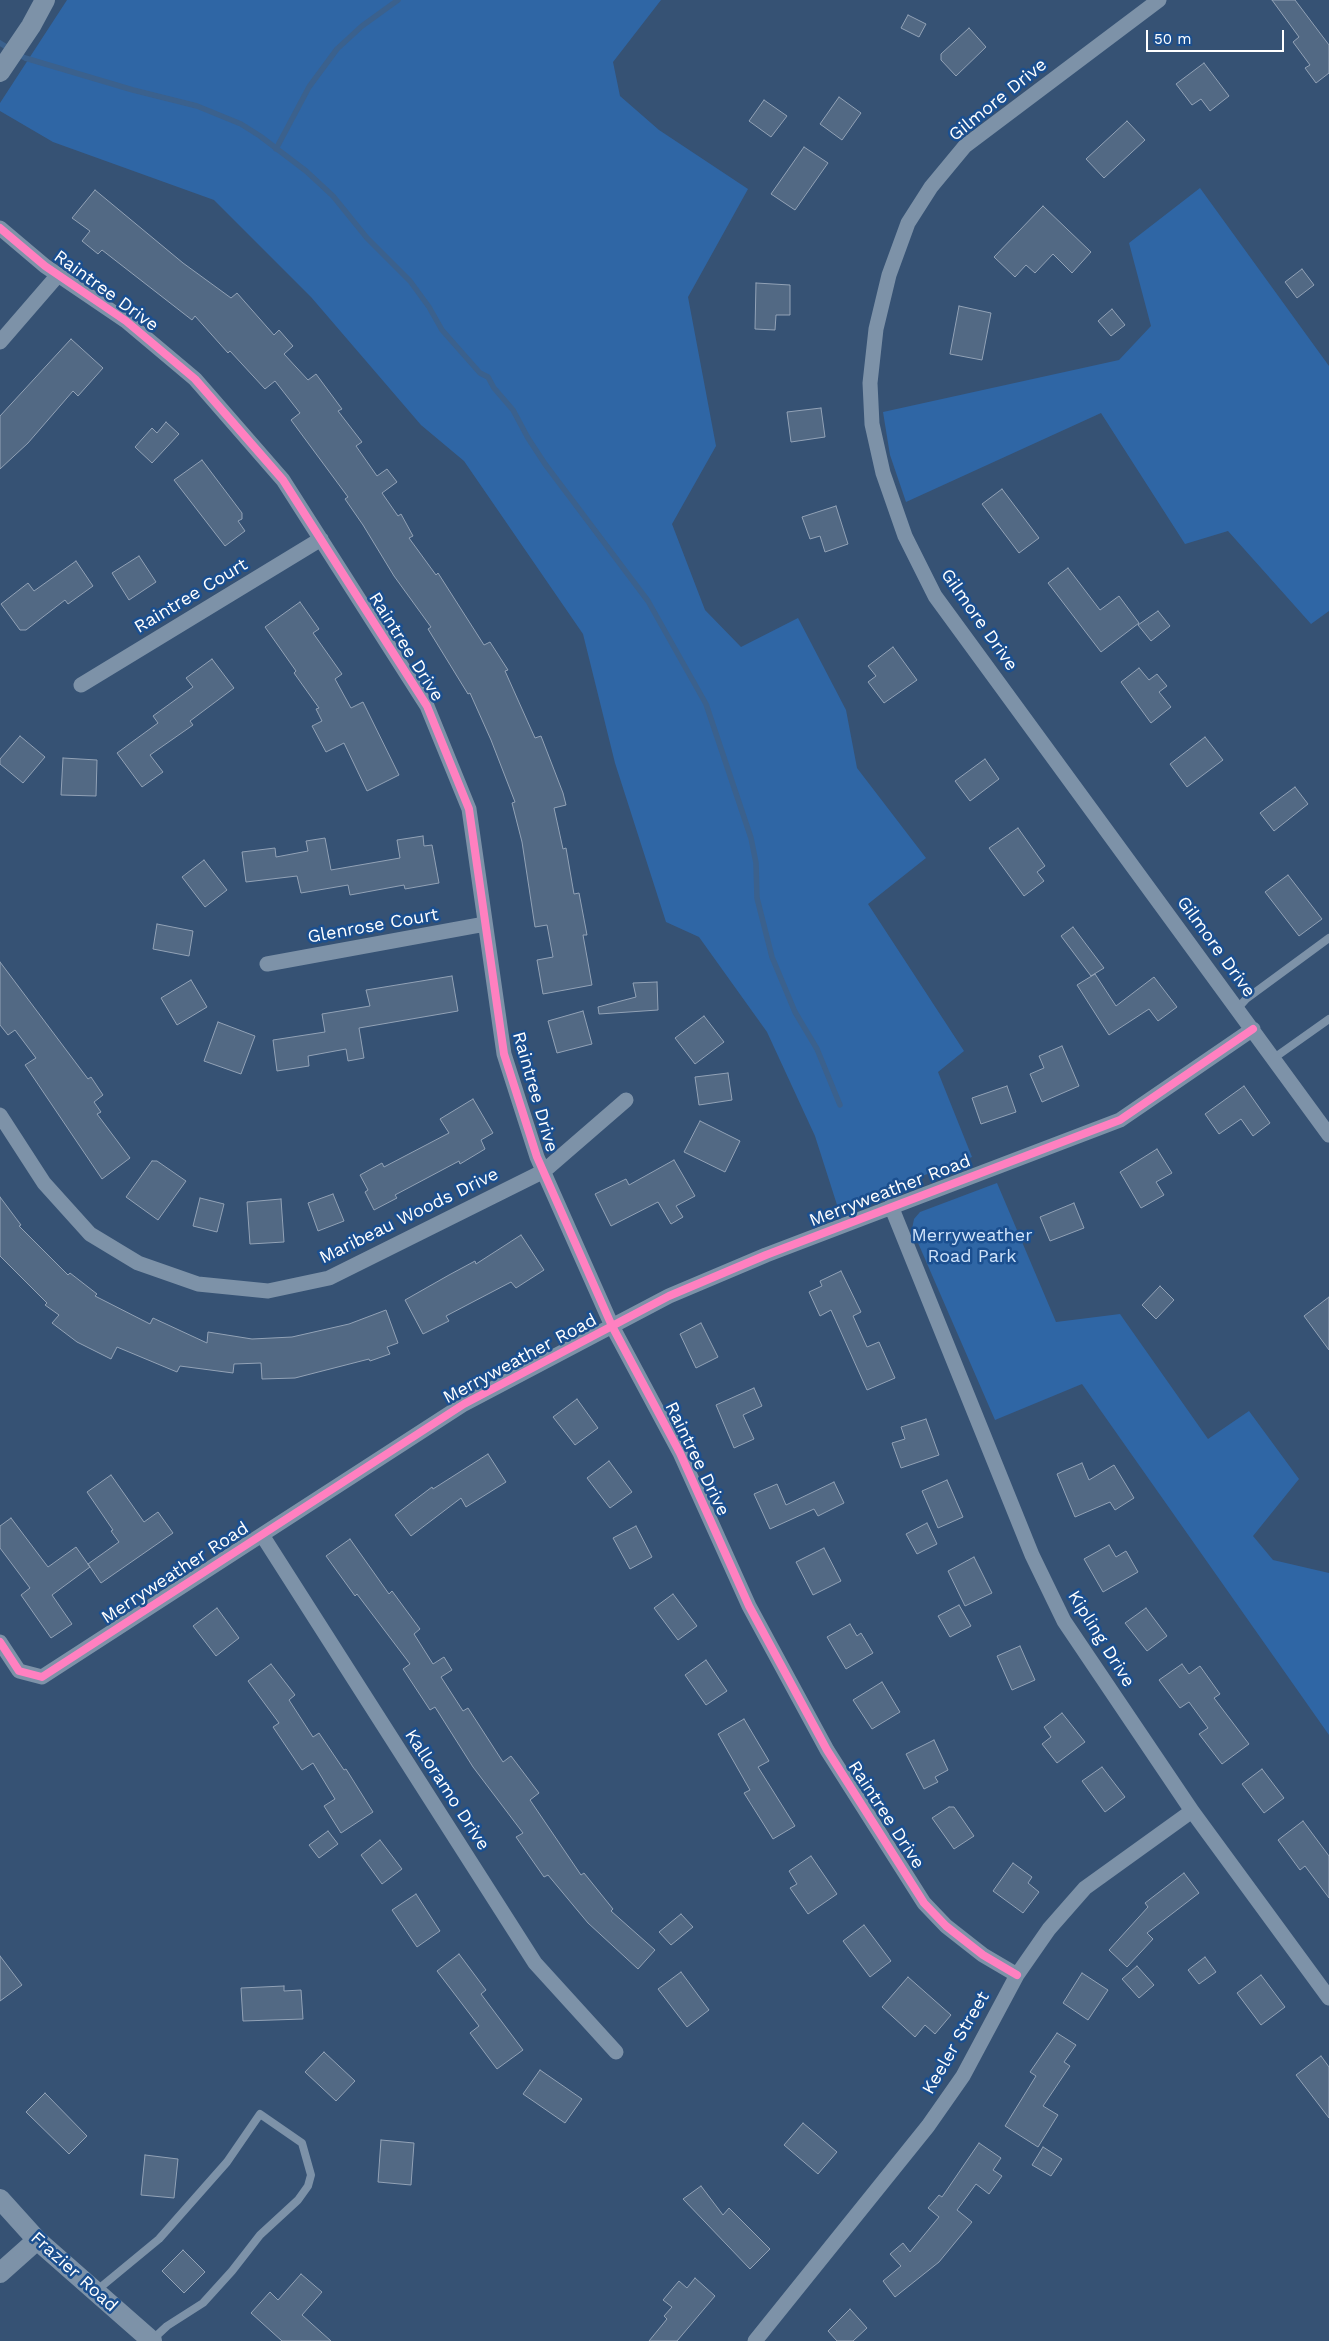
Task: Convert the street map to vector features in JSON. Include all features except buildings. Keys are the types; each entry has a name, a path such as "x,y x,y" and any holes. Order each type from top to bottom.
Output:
{"street":[{"path":"0,72 31,26 45,0"},
{"name":"Gilmore Drive","path":"1153,2 965,146 931,187 908,223 889,275 876,329 870,383 872,424 882,473 905,536 935,596 1329,1135"},
{"name":"Raintree Drive","path":"0,228 58,274 126,321 196,378 283,480 427,706 470,808 504,1054 544,1171 612,1326 680,1453 749,1606 826,1750 924,1903 946,1926 983,1955 1017,1975"},
{"path":"0,342 58,274"},
{"name":"Raintree Court","path":"81,685 321,539"},
{"name":"Glenrose Court","path":"266,964 486,924"},
{"name":"Merryweather Road","path":"0,1642 20,1671 42,1677 464,1404 669,1296 766,1255 891,1206 1120,1120 1253,1029"},
{"name":"Maribeau Woods Drive","path":"0,1115 44,1183 90,1234 138,1263 198,1284 268,1291 329,1278 544,1171 626,1100"},
{"name":"Kipling Drive","path":"891,1206 1032,1555 1064,1621 1192,1811 1329,1998"},
{"name":"Kalloramo Drive","path":"262,1535 535,1963 616,2052"},
{"name":"Keeler Street","path":"755,2341 928,2126 963,2076 1017,1975 1049,1929 1084,1888 1192,1811"},
{"name":"Frazier Road","path":"0,2199 37,2240 152,2341"},
{"path":"0,2273 37,2240"}],"lane":[{"path":"1238,1008 1246,999 1329,938"},
{"path":"1274,1058 1329,1019"},
{"path":"95,2292 159,2240 227,2162 260,2114 302,2143 311,2175 308,2186 298,2200 260,2235 232,2271 203,2303 167,2326 152,2341"}],"green space":[{"path":"67,0 661,0 613,62 620,96 659,130 748,189 688,297 716,446 672,524 705,610 741,647 798,618 846,710 857,768 926,858 868,904 964,1051 938,1072 972,1157 838,1208 815,1136 767,1032 699,937 666,922 615,763 583,634 464,461 421,425 311,297 214,200 53,142 0,111 0,103"},
{"path":"1200,188 1329,366 1329,611 1311,624 1228,531 1185,544 1101,413 906,502 890,455 883,412 1119,360 1151,326 1129,243"},
{"name":"Merryweather Road Park","path":"997,1183 1056,1322 1120,1314 1208,1439 1249,1411 1299,1479 1253,1536 1273,1560 1329,1573 1329,1735 1082,1384 995,1420 912,1229 914,1219 920,1212"}],"waterway":[{"path":"276,149 309,87 337,49 362,26 398,0"},
{"path":"0,43 25,58 133,90 197,106 241,124 260,136 306,171 333,196 367,238 410,281 429,307 442,330 480,373 488,377 494,388 513,410 545,464 648,601 706,704 751,838 756,863 757,898 772,957 795,1012 817,1049 840,1105"}],"cycle path":[{"path":"0,228 45,266 126,321 195,379 283,480 427,706 469,809 504,1054 537,1157 612,1326 680,1453 749,1606 827,1750 924,1903 946,1926 983,1955 1017,1975"},
{"path":"0,1642 19,1671 42,1677 464,1404 669,1296 766,1255 1120,1120 1253,1029"}]}
